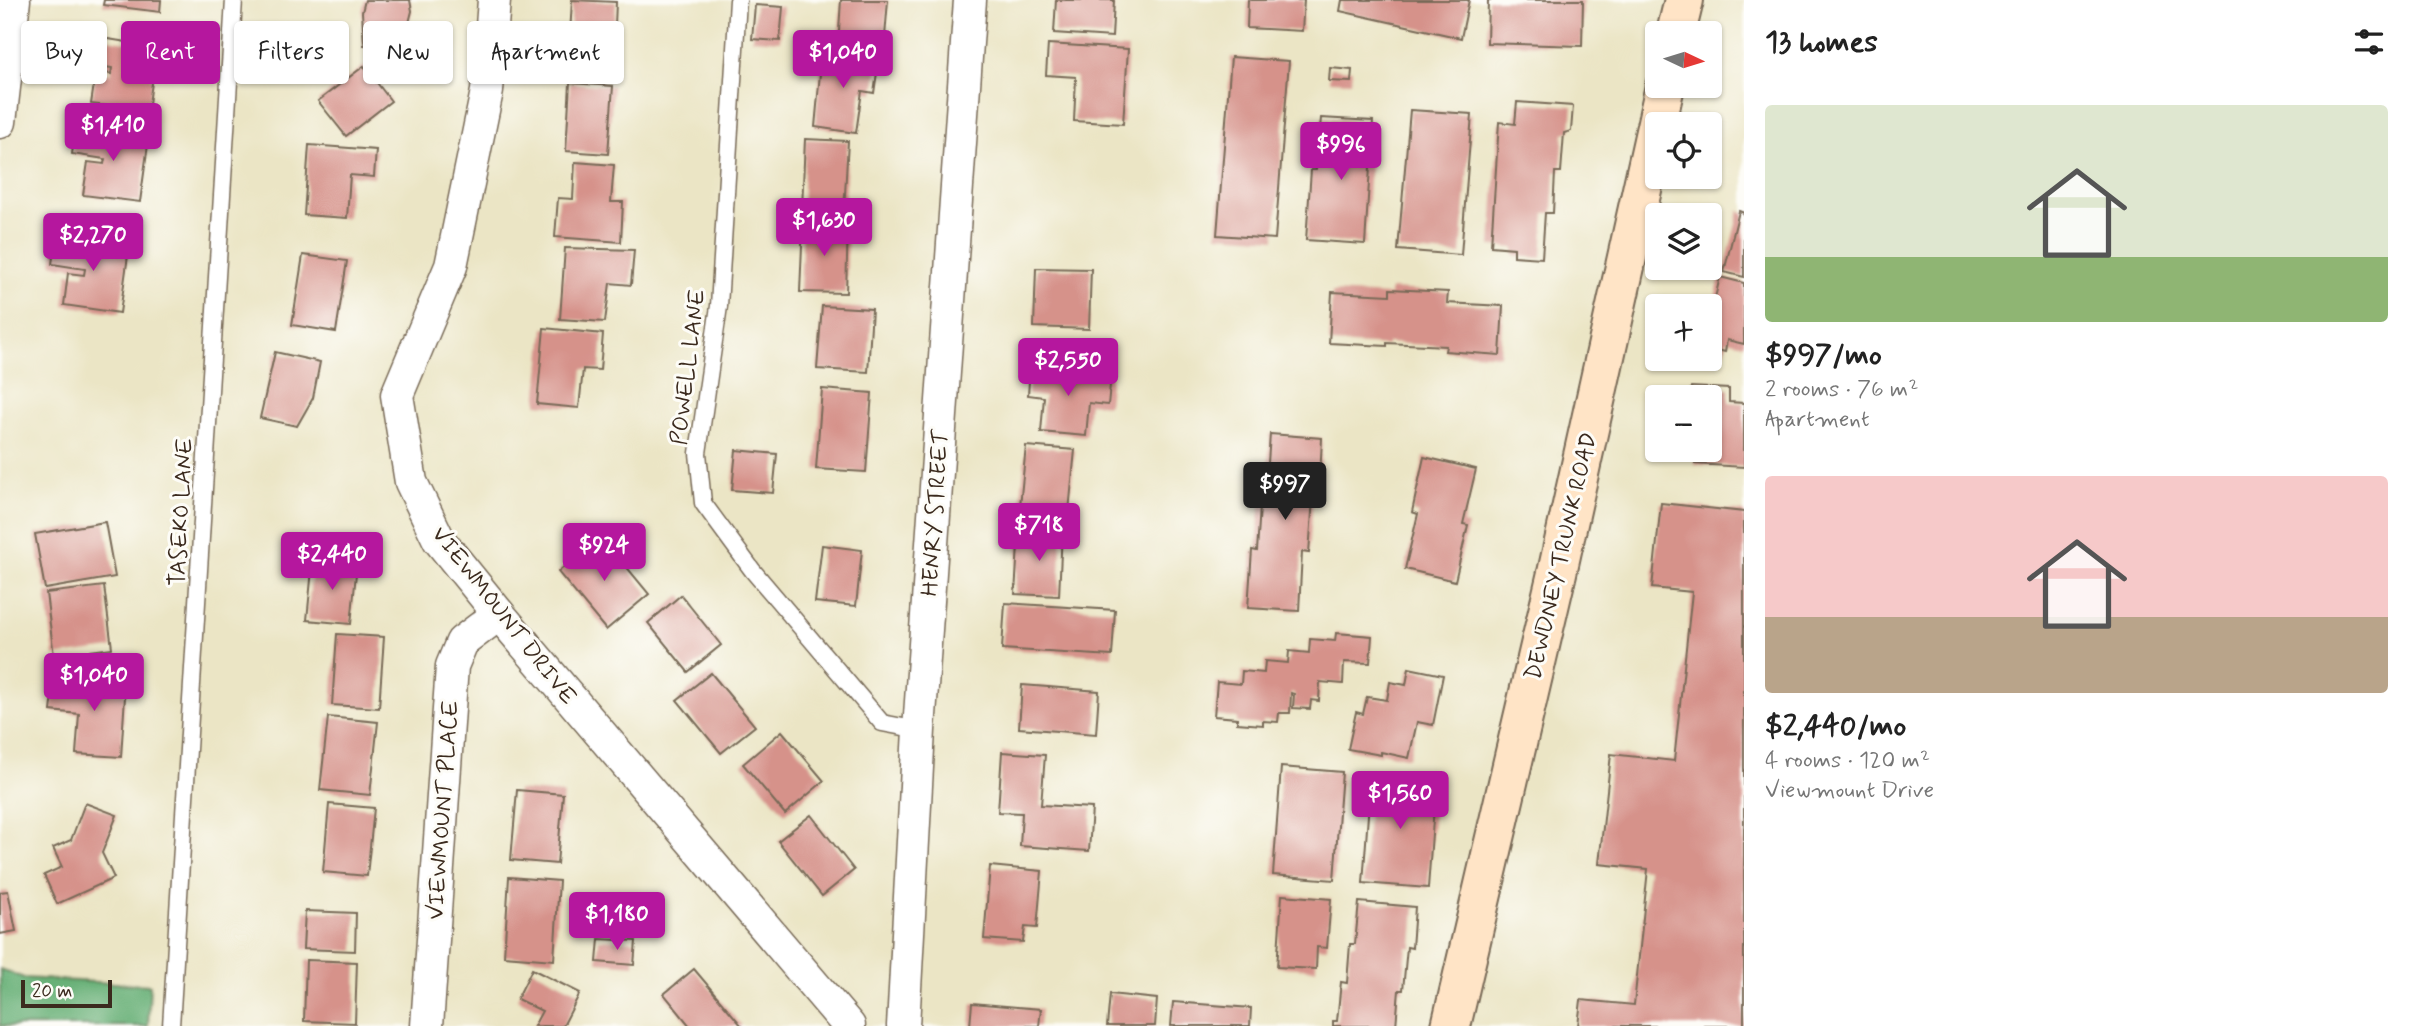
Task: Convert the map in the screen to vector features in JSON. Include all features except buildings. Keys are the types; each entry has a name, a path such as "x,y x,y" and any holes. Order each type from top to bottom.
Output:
{"main road":[{"path":"1679,21 1684,0"},
{"name":"DEWDNEY TRUNK ROAD","path":"1451,1026 1557,573 1662,98"}],"street":[{"path":"0,122 14,0"},
{"name":"VIEWMOUNT DRIVE","path":"494,0 487,91 451,266 397,395 411,482 439,540 849,1026"},
{"name":"HENRY STREET","path":"904,1026 919,730 970,0"},
{"name":"VIEWMOUNT PLACE","path":"427,1026 452,666 462,642 499,614"}],"lane":[{"name":"TASEKO LANE","path":"171,1026 233,0"},
{"name":"POWELL LANE","path":"738,0 719,306 698,453 703,503 753,571 882,723 919,730"}],"green space":[{"path":"0,969 24,978 150,985 148,1026 0,1026"}]}
